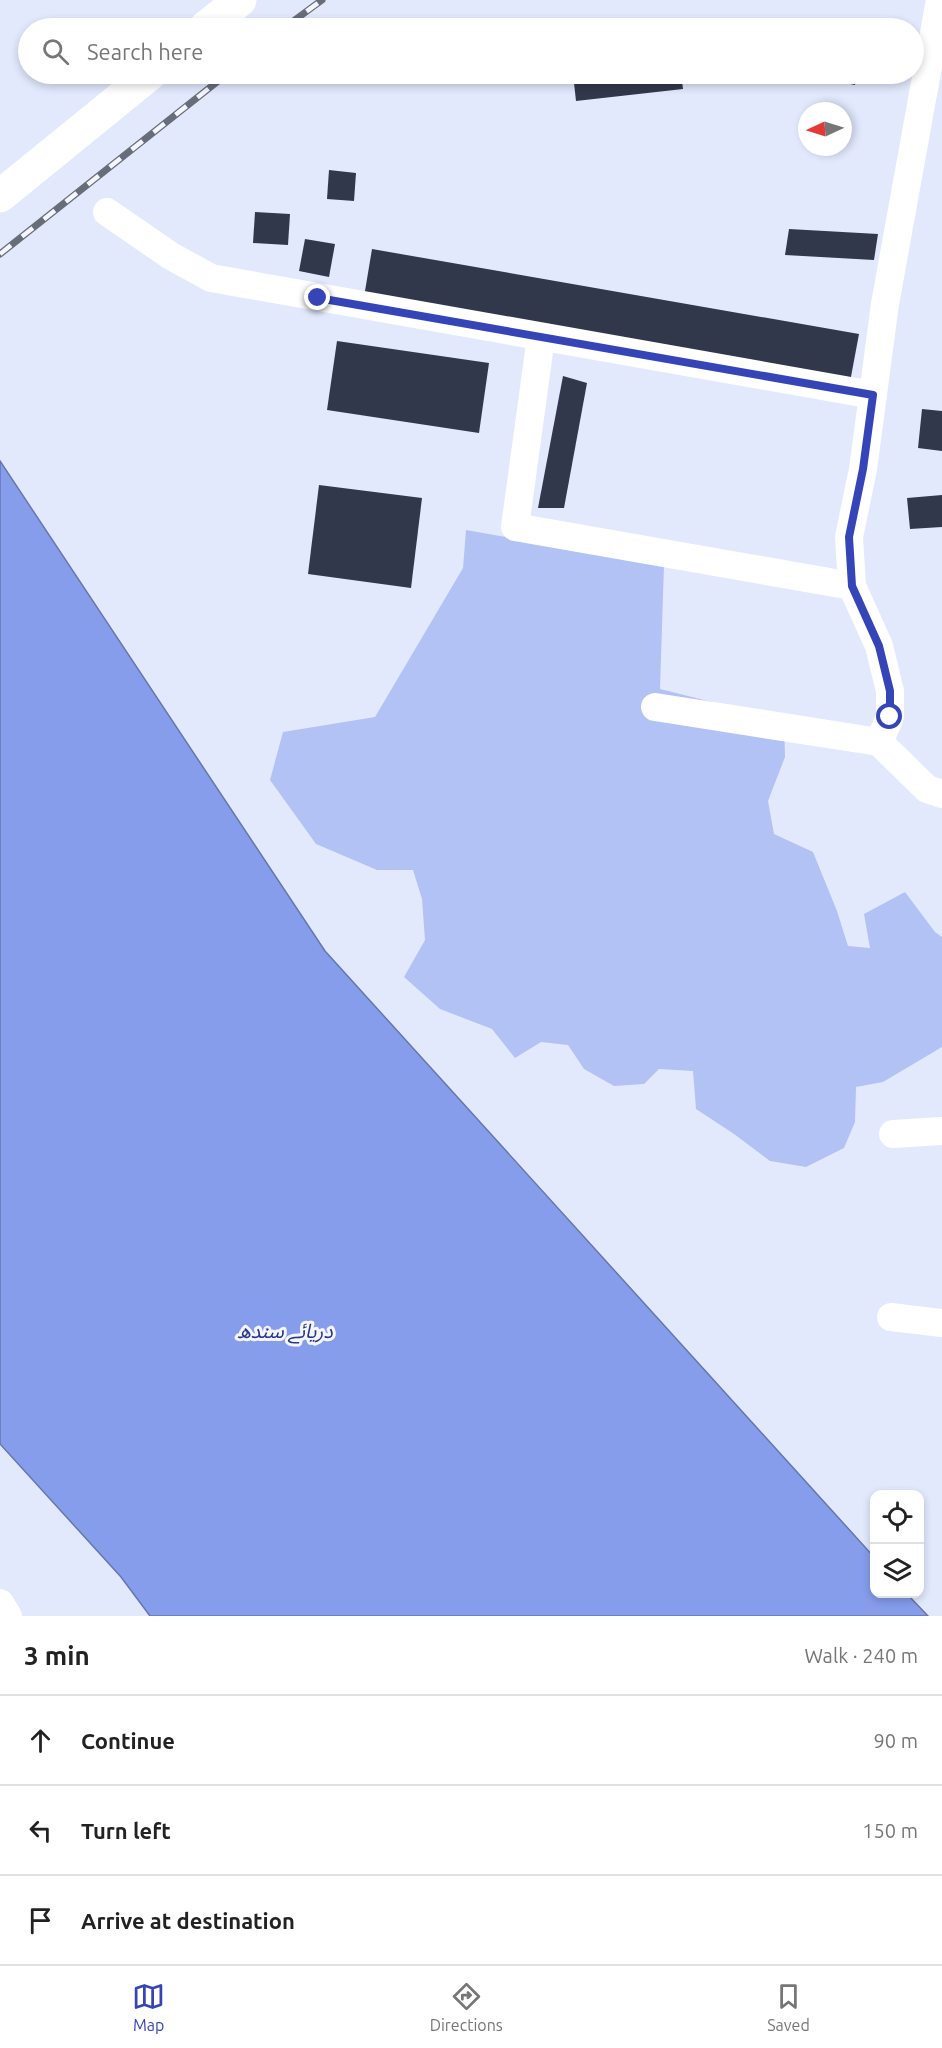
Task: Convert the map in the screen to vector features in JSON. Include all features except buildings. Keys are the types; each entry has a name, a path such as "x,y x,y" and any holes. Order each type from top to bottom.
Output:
{"main road":[{"path":"218,18 240,0"},
{"path":"0,196 138,84"}],"street":[{"path":"879,742 890,717 890,691 879,646 852,586 849,537 863,469 885,304 940,0"},
{"path":"107,212 171,256 211,278 873,395"},
{"path":"541,337 515,527 852,586"},
{"path":"655,707 879,742 927,789 942,794"},
{"path":"892,1134 942,1131"},
{"path":"891,1317 942,1323"},
{"path":"0,1603 8,1616"}],"shaded area":[{"path":"466,530 664,565 660,689 784,720 785,757 768,801 774,834 813,852 837,911 848,946 870,948 864,914 905,892 935,932 942,937 942,1047 883,1082 856,1087 855,1122 844,1148 806,1167 770,1161 696,1109 693,1071 659,1069 644,1084 614,1086 584,1069 568,1045 541,1042 515,1058 492,1029 440,1009 404,977 425,940 422,899 413,870 377,870 316,844 270,780 283,732 375,717 463,568"}],"water":[{"name":"دریائے سندھ","path":"0,461 325,951 870,1553 870,1598 911,1598 928,1616 150,1616 121,1577 0,1444"}],"railway":[{"path":"298,18 322,0"},
{"path":"0,254 214,84"}],"route":[{"path":"318,298 873,395 863,469 849,537 852,586 879,646 890,691 890,717"}]}
